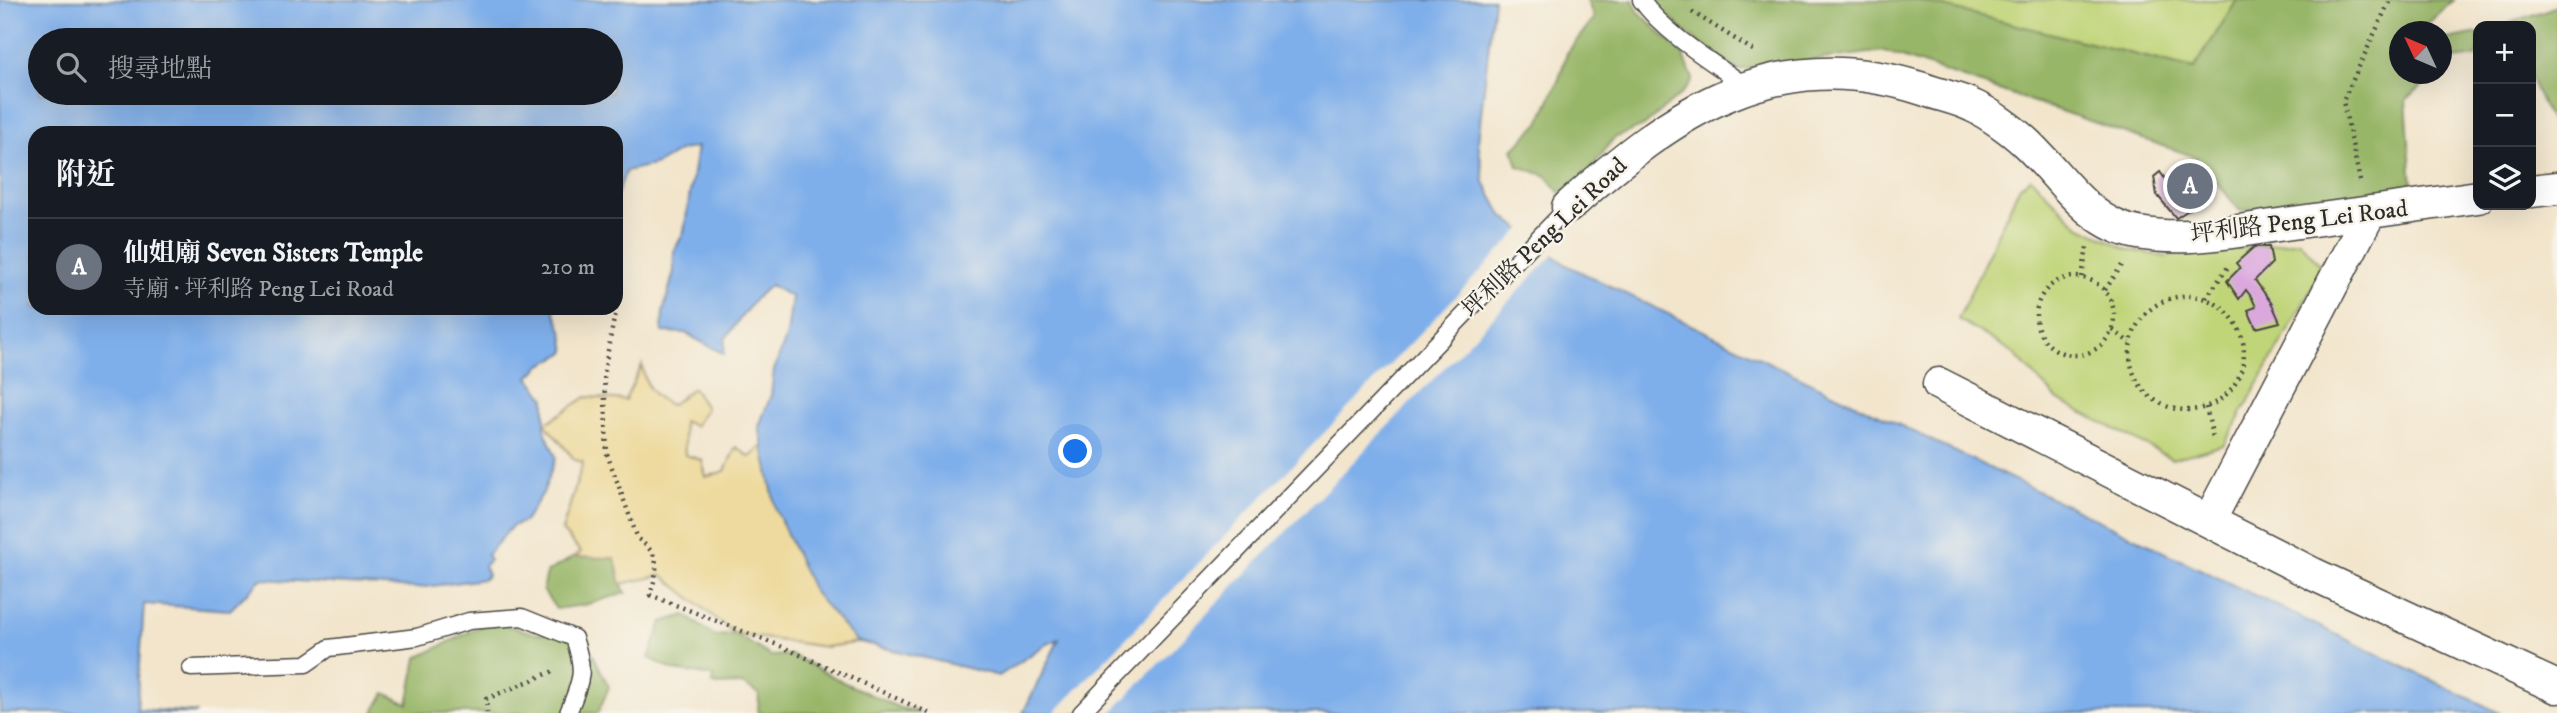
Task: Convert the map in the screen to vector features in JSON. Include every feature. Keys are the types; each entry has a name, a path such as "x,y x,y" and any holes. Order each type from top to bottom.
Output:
{"street":[{"name":"坪利路 Peng Lei Road","path":"1568,207 1615,165 1670,124 1747,87 1792,75 1814,74 1890,79 1973,106 2024,141 2076,198 2102,220 2135,233 2188,237 2473,198"},
{"path":"2536,190 2557,188"},
{"path":"2209,521 2370,212"},
{"path":"1939,384 2313,574 2557,687"}],"lane":[{"path":"1642,0 1647,8 1684,42 1747,87"},
{"name":"坪利路 Peng Lei Road","path":"1081,713 1568,207"},
{"path":"191,668 306,664 329,648 417,637 470,621 523,617 573,638 582,660 582,679 568,713"}],"path":[{"path":"2370,212 2356,170 2343,101 2390,0"},
{"path":"1686,8 1792,75"},
{"path":"2068,277 2092,280 2108,293 2113,304 2113,330 2095,351 2082,355 2056,351 2045,342 2038,331 2038,303 2045,291 2068,277"},
{"path":"2186,295 2206,298 2222,306 2234,319 2242,335 2242,369 2234,386 2222,398 2206,407 2187,411 2167,407 2150,397 2137,382 2130,363 2130,343 2137,324 2149,309 2167,299 2186,295"},
{"path":"615,315 604,372 607,454 638,539 649,547 656,558 657,571 650,595 778,645 929,713"},
{"path":"2113,330 2130,343"},
{"path":"486,713 486,699 582,660"}],"green space":[{"path":"1587,0 1633,0 1638,11 1684,56 1693,79 1684,91 1644,126 1614,138 1586,175 1560,193 1547,176 1518,166 1513,149 1539,123 1559,79 1567,53 1594,18"},
{"path":"1650,0 1916,0 2194,69 2237,0 2454,0 2430,21 2389,21 2389,84 2424,84 2406,100 2412,186 2240,211 2196,157 1884,51 1738,70 1690,36"},
{"path":"1916,0 2237,0 2194,69"},
{"path":"2557,6 2557,136 2536,90 2536,21 2516,21"},
{"path":"2473,34 2473,57 2452,60 2452,38"},
{"path":"2031,178 2079,226 2129,250 2167,257 2299,241 2319,263 2320,273 2224,445 2172,459 2058,400 2011,351 1958,319 2020,186"},
{"path":"600,551 615,558 626,593 584,605 556,609 543,590 547,572 574,557"},
{"path":"685,615 715,636 735,634 771,656 792,655 845,683 900,708 918,713 758,713 759,694 742,684 716,685 712,683 713,676 673,670 649,658 662,622"},
{"path":"491,621 537,634 565,631 592,652 609,687 598,713 373,713 385,693 408,704 417,658"}],"sand":[{"path":"642,365 647,384 659,398 671,405 693,388 706,408 695,426 683,421 685,455 702,460 706,477 725,471 736,447 750,457 763,446 776,510 819,597 860,642 826,647 735,634 662,575 621,584 615,558 574,557 581,552 562,531 583,462 575,460 545,424 586,397 625,400"}],"water":[{"path":"0,0 1494,0 1478,141 1484,182 1502,215 1566,265 2500,713 1023,713 1059,639 1045,645 999,676 856,641 813,591 776,510 759,426 771,395 774,370 787,335 792,297 770,285 755,299 725,339 724,354 685,333 662,332 663,312 674,271 674,251 684,232 697,147 681,150 657,164 626,171 623,179 623,126 28,126 28,315 556,315 563,333 566,352 541,365 529,377 545,398 545,431 556,457 543,493 524,522 512,526 487,555 490,560 484,566 488,575 484,579 417,588 261,579 230,610 144,604 137,709 197,713 0,713"}],"pier":[{"path":"1523,227 1556,252 1111,713 1054,713"}],"building":[{"path":"2189,169 2204,200 2176,218 2157,195 2154,177 2160,172 2179,198 2185,196 2178,176"},
{"path":"2254,247 2269,247 2272,263 2255,280 2272,304 2280,322 2256,328 2248,310 2256,307 2252,298 2246,290 2239,299 2227,281 2240,268 2236,263"}],"place":[{"name":"仙姐廟 Seven Sisters Temple","path":"2190,186"}]}
